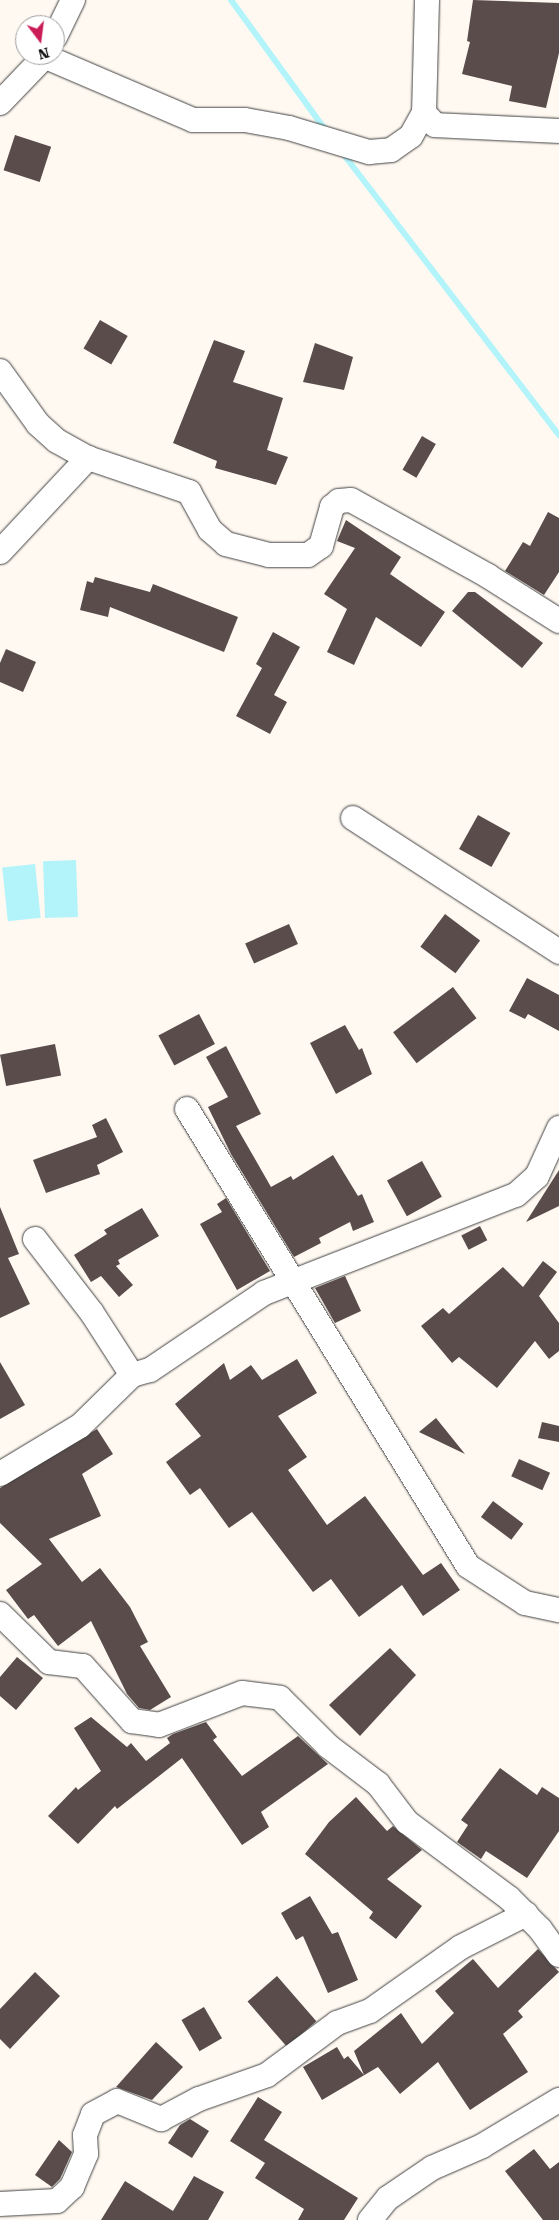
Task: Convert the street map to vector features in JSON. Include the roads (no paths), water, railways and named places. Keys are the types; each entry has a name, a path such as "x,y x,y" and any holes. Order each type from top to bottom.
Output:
{"street":[{"path":"65,17 73,0"},
{"path":"65,58 194,120 245,120 289,128 369,152 391,150 411,136 424,113 427,0"},
{"path":"0,103 35,65"},
{"path":"424,113 435,125 447,128 559,131"},
{"path":"0,371 38,424 57,441 88,458 189,492 210,530 226,544 269,555 308,555 320,546 332,507 339,501 351,500 488,576 559,621"},
{"path":"0,552 88,458"},
{"path":"354,818 559,952"},
{"path":"187,1109 468,1566 525,1603 559,1610"},
{"path":"0,1474 80,1426 132,1375 150,1370 264,1293 516,1195 537,1176 559,1128"},
{"path":"35,1239 92,1312 132,1375"},
{"path":"0,1614 49,1662 83,1666 132,1721 159,1725 242,1694 280,1698 328,1746 378,1784 407,1822 526,1914 559,1955"},
{"path":"0,2204 57,2201 72,2187 86,2154 86,2135 94,2114 117,2101 161,2120 199,2099 267,2075 337,2023 370,2012 461,1947 526,1914"},
{"path":"370,2220 388,2198 432,2168 482,2146 559,2100"}],"water":[{"path":"76,860 78,917 45,918 43,861"},
{"path":"35,864 41,918 8,921 2,867"}],"waterway":[{"path":"231,0 327,132"},
{"path":"341,151 559,435"}]}
